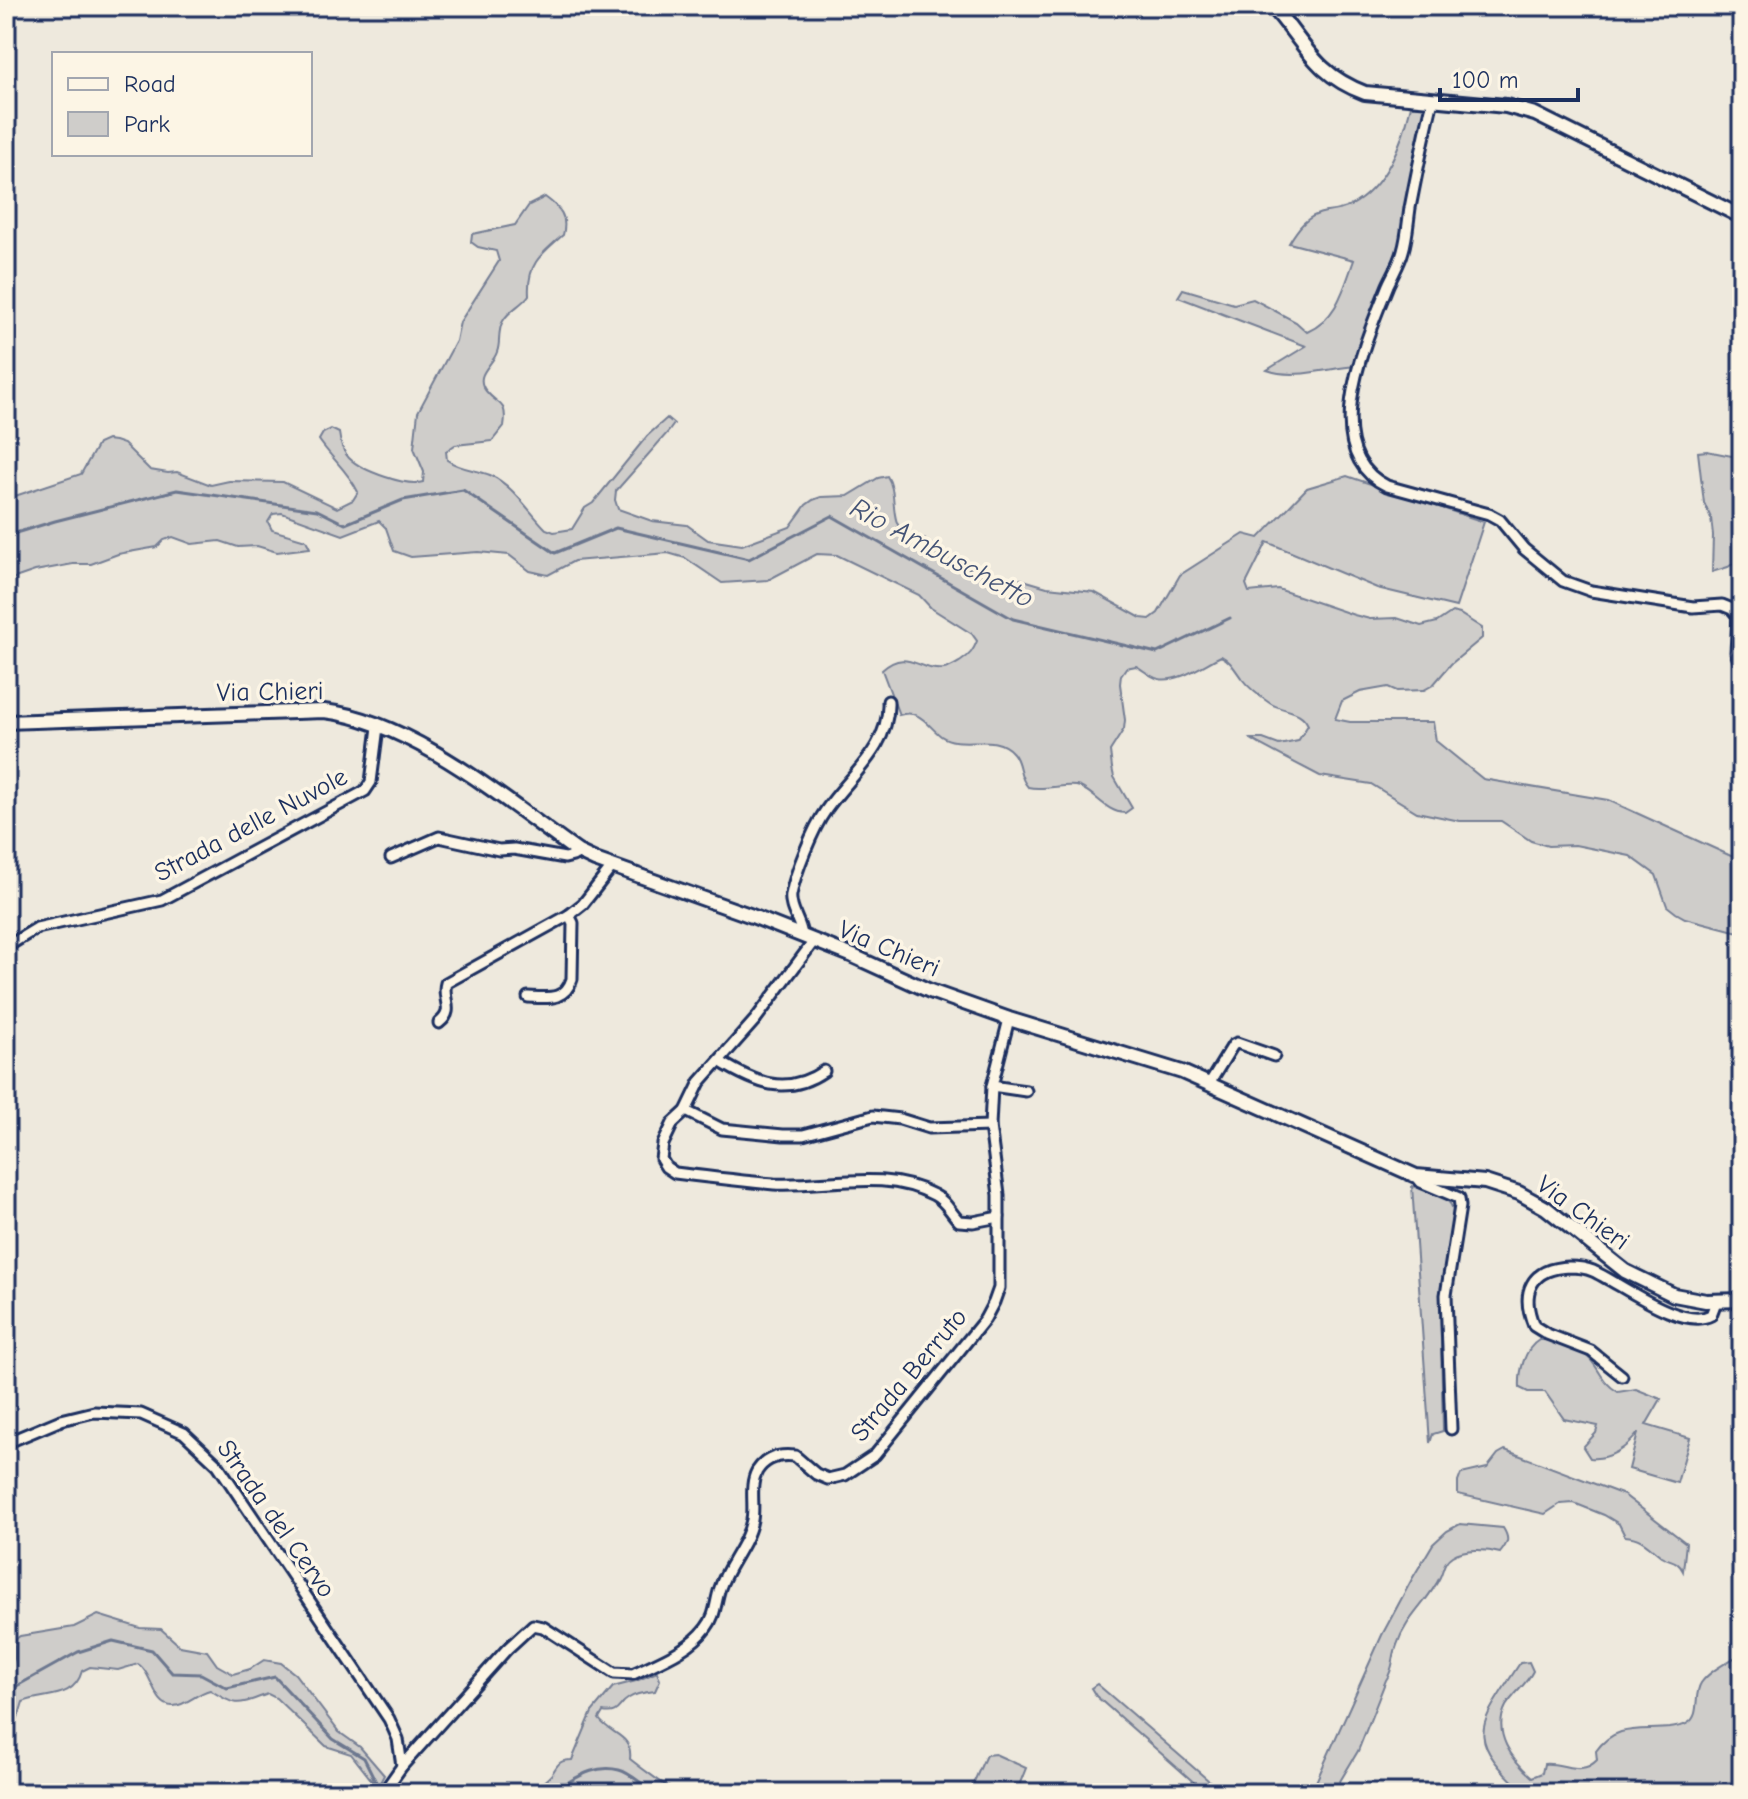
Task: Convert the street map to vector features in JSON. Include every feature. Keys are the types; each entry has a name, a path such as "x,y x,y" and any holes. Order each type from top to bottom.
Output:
{"street":[{"path":"1272,6 1302,47 1326,72 1347,86 1365,93 1506,106 1535,114 1742,217"},
{"path":"1433,100 1404,251 1359,365 1350,402 1349,427 1363,465 1372,478 1387,486 1489,514 1500,520 1524,549 1563,581 1591,591 1693,607 1722,605 1732,609 1738,616 1736,652 1742,669"},
{"path":"888,701 889,717 879,743 824,812 791,892 790,903 808,938 755,1020 700,1082 686,1111 673,1123 663,1144 661,1159 675,1173 776,1184 867,1179 904,1185 931,1193 944,1201 959,1221 999,1217"},
{"name":"Via Chieri","path":"6,722 324,711 345,714 415,742 468,774 578,852 612,867 709,899 910,983 1009,1019 1182,1072 1416,1176 1485,1182 1519,1193 1546,1208 1614,1263 1649,1285 1682,1298 1716,1302 1742,1300"},
{"name":"Strada delle Nuvole","path":"6,947 37,928 162,900 365,791 371,782 378,727"},
{"path":"391,858 439,837 499,850 514,849 565,858 578,852"},
{"path":"439,1023 448,1014 444,986 450,979 569,915 583,904 612,867"},
{"path":"528,997 552,999 563,995 569,988 572,979 573,923 569,915"},
{"name":"Strada Berruto","path":"402,1766 528,1627 543,1627 607,1669 624,1675 633,1674 688,1646 704,1631 715,1614 719,1589 749,1530 753,1481 759,1468 776,1456 795,1456 816,1474 828,1479 836,1478 884,1447 920,1397 985,1319 999,1288 999,1195 990,1126 992,1086 1009,1019"},
{"path":"1209,1084 1237,1043 1274,1056"},
{"path":"719,1061 736,1072 782,1087 813,1079 824,1071"},
{"path":"992,1086 1026,1091"},
{"path":"686,1111 722,1129 783,1135 803,1135 873,1116 900,1119 929,1128 990,1126"},
{"path":"1416,1176 1421,1182 1459,1198 1446,1295 1451,1429"},
{"path":"1622,1376 1591,1351 1534,1326 1529,1297 1532,1282 1542,1272 1558,1267 1592,1270 1645,1302 1700,1318 1711,1315 1716,1302"},
{"name":"Strada del Cervo","path":"6,1443 61,1420 94,1412 141,1414 184,1433 218,1465 389,1719 398,1739 402,1766"},
{"path":"383,1793 402,1766"}],"green space":[{"path":"1429,104 1399,250 1356,366 1300,374 1267,370 1306,346 1178,297 1183,289 1234,304 1253,299 1296,322 1307,332 1317,326 1338,302 1354,260 1289,243 1308,219 1347,207 1363,198 1391,163 1411,106"},
{"path":"545,197 562,213 563,235 533,267 529,295 503,321 497,352 482,380 486,391 505,412 504,426 492,441 455,445 446,451 447,460 452,463 490,475 506,485 546,529 554,532 572,529 585,508 593,503 647,436 667,418 674,424 616,491 618,509 652,521 687,525 708,540 742,545 790,527 813,500 848,496 887,476 897,523 907,536 923,538 951,560 991,578 1020,579 1047,587 1094,592 1141,618 1150,619 1158,613 1180,575 1244,534 1259,538 1307,488 1347,476 1484,522 1456,607 1377,588 1267,542 1246,584 1249,592 1278,589 1370,619 1397,618 1421,626 1437,622 1452,612 1482,628 1482,638 1451,664 1433,685 1424,690 1397,691 1388,687 1360,692 1342,701 1335,719 1350,722 1433,722 1436,741 1483,779 1608,800 1742,861 1742,933 1676,913 1667,906 1656,875 1630,856 1575,845 1548,846 1531,841 1501,821 1460,821 1417,812 1371,784 1320,776 1259,744 1251,739 1263,739 1279,745 1298,741 1308,725 1297,713 1276,707 1259,696 1221,656 1175,678 1156,678 1136,666 1126,668 1121,675 1124,729 1110,751 1114,777 1132,808 1125,813 1112,810 1080,787 1028,787 1016,757 1006,747 997,743 949,740 917,716 899,715 882,670 891,663 906,660 935,669 948,668 973,650 977,641 972,634 931,608 919,595 837,555 817,554 768,580 722,583 685,558 668,553 574,561 548,575 530,571 509,555 478,552 411,557 394,551 386,528 379,521 343,535 282,513 273,514 268,522 272,530 306,540 310,548 277,552 257,546 238,547 220,541 192,544 173,537 157,547 118,554 91,564 35,571 6,581 6,499 81,474 98,444 107,440 124,444 150,470 177,472 211,485 229,481 283,482 337,508 353,500 358,492 319,440 323,433 331,429 339,433 342,447 355,463 385,477 423,482 424,472 414,448 418,412 456,341 460,322 499,261 496,251 471,242 472,234 515,225 529,205"},
{"path":"1698,452 1742,458 1742,558 1712,572 1713,535 1711,518 1704,503"},
{"path":"1412,1186 1445,1198 1454,1215 1440,1297 1443,1431 1433,1434 1430,1443"},
{"path":"1539,1340 1563,1343 1579,1350 1610,1387 1618,1392 1636,1389 1661,1399 1646,1425 1690,1438 1677,1483 1629,1469 1638,1433 1617,1452 1590,1458 1583,1447 1596,1433 1598,1426 1564,1419 1545,1392 1528,1392 1520,1388 1524,1361"},
{"path":"1505,1450 1624,1495 1686,1543 1683,1571 1640,1540 1625,1536 1619,1524 1574,1503 1560,1504 1545,1514 1458,1494 1461,1474 1487,1468"},
{"path":"1460,1524 1503,1528 1507,1535 1506,1544 1500,1553 1469,1550 1457,1553 1447,1561 1435,1586 1401,1635 1390,1672 1358,1751 1333,1793 1311,1793 1382,1635 1412,1579 1433,1544"},
{"path":"98,1615 140,1628 161,1629 180,1646 207,1651 217,1665 233,1674 250,1669 264,1660 281,1663 295,1674 339,1732 360,1747 384,1775 376,1790 351,1754 326,1746 276,1698 268,1694 238,1703 210,1690 179,1705 167,1705 138,1664 118,1670 90,1667 82,1671 78,1680 66,1691 23,1702 16,1722 6,1730 6,1671 14,1658 13,1641 20,1636 74,1627"},
{"path":"1742,1653 1742,1793 1525,1793 1492,1757 1485,1743 1487,1717 1520,1663 1529,1662 1533,1671 1506,1706 1501,1726 1511,1754 1532,1777 1542,1773 1544,1764 1578,1768 1591,1765 1597,1760 1596,1751 1620,1732 1686,1724 1696,1710 1701,1683"},
{"path":"657,1672 660,1680 655,1691 632,1696 616,1711 603,1712 599,1719 625,1740 630,1759 680,1793 606,1793 597,1790 589,1793 528,1793 549,1778 561,1762 572,1760 592,1712 613,1687"},
{"path":"1097,1684 1223,1793 1206,1793 1096,1696 1091,1688"},
{"path":"995,1754 1026,1768 1016,1793 969,1793 986,1755"}],"waterway":[{"name":"Rio Ambuschetto","path":"6,536 177,490 317,510 345,524 403,500 463,490 555,553 616,528 749,559 832,516 1013,619 1157,653 1230,618"},
{"path":"6,1692 78,1652 113,1641 152,1650 172,1673 201,1674 227,1688 275,1677 333,1739 364,1758 379,1788"},
{"path":"548,1793 599,1769 624,1772 658,1793"}]}
